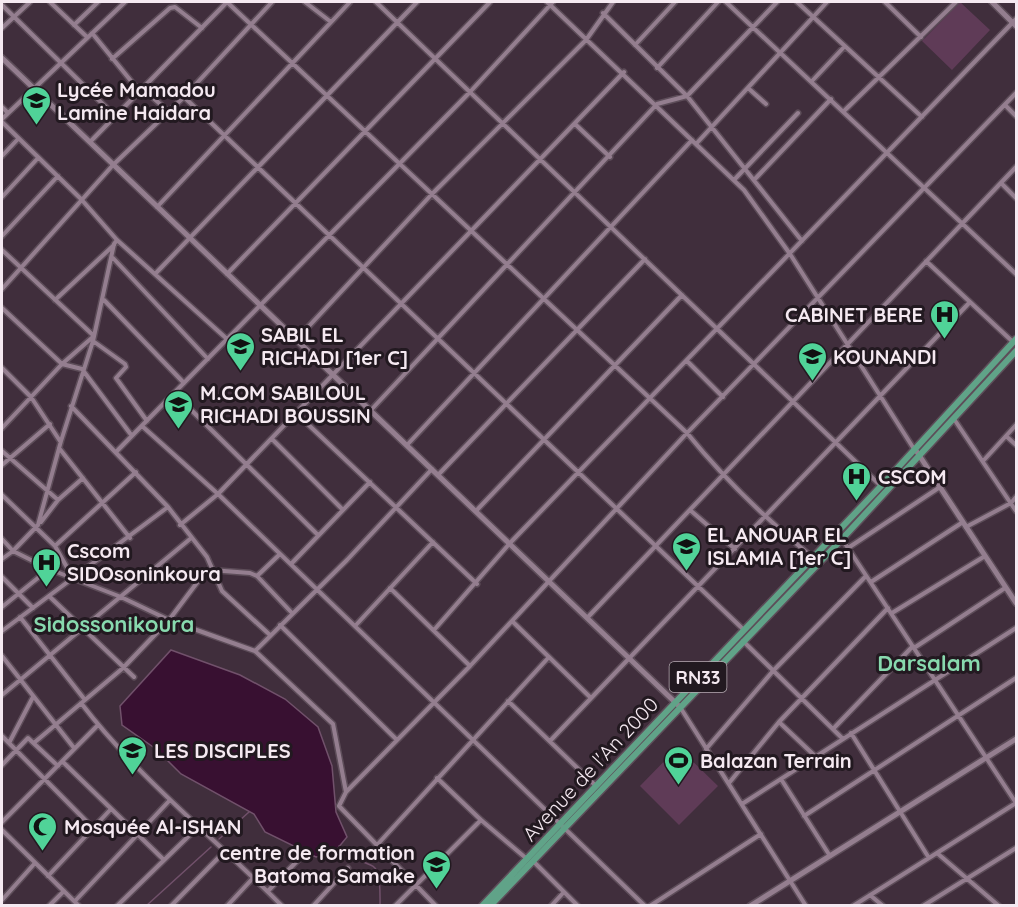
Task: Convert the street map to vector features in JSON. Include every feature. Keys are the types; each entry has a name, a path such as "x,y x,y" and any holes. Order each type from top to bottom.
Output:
{"main road":[{"name":"Avenue de l'An 2000","path":"564,825 675,702 881,486 1015,341"},
{"name":"Avenue de l'An 2000","path":"490,906 564,825 842,539 1016,354"},
{"name":"Avenue de l'An 2000","path":"482,906 530,861"}],"street":[{"path":"2,28 30,2"},
{"path":"50,2 87,37"},
{"path":"55,7 60,2"},
{"path":"74,25 98,2"},
{"path":"125,2 33,88 2,121 81,199 116,242 156,273 227,339"},
{"path":"90,142 227,2 687,433 723,477 764,517 812,557"},
{"path":"2,289 112,165 184,97 272,2"},
{"path":"305,2 331,22"},
{"path":"156,207 350,2"},
{"path":"376,2 793,401 834,444 881,486"},
{"path":"156,273 417,2"},
{"path":"227,274 490,2"},
{"path":"296,340 432,194 504,125 586,40 613,2"},
{"path":"634,45 675,2"},
{"path":"657,68 718,2"},
{"path":"726,2 1017,274"},
{"path":"371,411 657,104 687,96 777,2"},
{"path":"797,2 922,117"},
{"path":"407,445 611,227 694,142 711,128 827,2"},
{"path":"885,2 921,37"},
{"path":"844,111 956,2"},
{"path":"434,630 477,584 510,543 1015,23 992,2"},
{"path":"117,451 470,92 550,3 744,190 790,254 879,397 1016,602"},
{"path":"2,6 116,117"},
{"path":"112,59 170,8 175,7 202,28"},
{"path":"603,13 687,96 802,241"},
{"path":"92,33 141,90 168,111"},
{"path":"812,81 845,46"},
{"path":"2,58 680,707 806,906"},
{"path":"180,525 218,494 272,439 624,72"},
{"path":"748,88 766,104"},
{"path":"436,906 339,806 346,792 470,666 687,433 1017,93"},
{"path":"184,97 744,630"},
{"path":"754,180 831,99"},
{"path":"1005,105 1017,116"},
{"path":"2,107 8,113"},
{"path":"734,180 798,113"},
{"path":"575,124 610,157"},
{"path":"2,156 18,139"},
{"path":"2,197 38,158"},
{"path":"588,617 1017,167"},
{"path":"2,236 58,176"},
{"path":"1001,183 1017,198"},
{"path":"39,525 71,406 93,338 116,242"},
{"path":"56,300 116,242"},
{"path":"2,250 93,338 125,364 126,367 116,378 147,421"},
{"path":"113,258 208,358"},
{"path":"438,475 645,259"},
{"path":"926,261 1015,341"},
{"path":"476,511 682,295"},
{"path":"103,300 184,383"},
{"path":"550,741 630,660 970,302"},
{"path":"2,308 62,364 82,369 132,436"},
{"path":"2,428 62,364 93,338"},
{"path":"687,361 723,397"},
{"path":"2,368 31,397 61,441"},
{"path":"174,393 318,535"},
{"path":"71,406 117,451 168,507 190,539 207,557 222,591 270,635"},
{"path":"297,413 477,584"},
{"path":"954,419 1017,509"},
{"path":"2,465 50,424"},
{"path":"984,460 1017,425"},
{"path":"142,426 218,494 356,625 473,741 647,906 761,834"},
{"path":"1006,436 1017,445"},
{"path":"272,439 343,510"},
{"path":"59,448 129,538"},
{"path":"2,451 58,500"},
{"path":"255,651 432,469"},
{"path":"55,546 136,472"},
{"path":"2,559 36,530 58,500 83,478"},
{"path":"291,564 370,482"},
{"path":"848,548 940,487"},
{"path":"2,495 55,546 73,579"},
{"path":"871,582 965,524 1011,503 1017,497"},
{"path":"2,631 168,507"},
{"path":"690,510 735,549"},
{"path":"2,695 190,539"},
{"path":"842,539 1016,803 854,906"},
{"path":"2,540 14,551 49,569 121,597 169,620 255,651 333,724 346,792"},
{"path":"356,625 433,542"},
{"path":"257,576 280,554"},
{"path":"892,614 986,556"},
{"path":"2,607 49,569"},
{"path":"34,742 123,668 169,620 202,576 211,570 250,573 257,576 292,613"},
{"path":"706,749 772,671 866,576"},
{"path":"2,577 33,608"},
{"path":"390,588 470,666"},
{"path":"833,729 913,647 1005,588"},
{"path":"49,596 134,677"},
{"path":"729,783 779,722 888,608"},
{"path":"20,617 48,657 85,700"},
{"path":"512,621 591,699"},
{"path":"279,625 397,740"},
{"path":"742,804 1017,628"},
{"path":"743,641 843,739"},
{"path":"2,656 19,681 74,748"},
{"path":"377,845 549,657"},
{"path":"804,816 1017,678"},
{"path":"9,743 33,697"},
{"path":"508,701 597,787"},
{"path":"81,703 98,726 170,800 282,906"},
{"path":"779,722 815,756"},
{"path":"2,822 98,726"},
{"path":"851,733 929,858"},
{"path":"2,736 93,828"},
{"path":"2,765 28,738 58,766"},
{"path":"750,906 1017,739"},
{"path":"63,762 164,860"},
{"path":"437,778 578,906"},
{"path":"781,778 830,856"},
{"path":"75,901 170,800"},
{"path":"48,876 111,809"},
{"path":"395,906 415,883 481,820"},
{"path":"117,906 198,827"},
{"path":"2,830 79,906"},
{"path":"923,906 1017,848"},
{"path":"171,906 225,851"},
{"path":"937,853 999,906"},
{"path":"268,891 301,857"},
{"path":"2,900 35,863"},
{"path":"313,906 348,868"},
{"path":"227,906 254,878"},
{"path":"2,891 6,896"},
{"path":"49,906 64,891"},
{"path":"551,906 564,892"},
{"path":"870,895 883,906"}],"shaded area":[{"path":"960,2 990,30 952,70 922,41"},
{"path":"171,650 240,675 285,699 318,727 332,766 336,812 347,837 333,854 316,857 265,832 254,814 181,774 156,749 122,725 120,706"},
{"name":"Balazan Terrain","path":"678,747 718,786 679,825 640,786"}],"waterway":[{"path":"219,839 249,812"},
{"path":"339,846 376,870 379,876 380,906"},
{"path":"146,906 211,847"}],"place":[{"name":"Lycée Mamadou Lamine Haidara","path":"36,126"},
{"name":"CABINET BERE","path":"944,340"},
{"name":"SABIL EL RICHADI [1er C]","path":"240,372"},
{"name":"KOUNANDI","path":"812,382"},
{"name":"M.COM SABILOUL RICHADI BOUSSIN","path":"179,430"},
{"name":"CSCOM","path":"857,502"},
{"name":"EL ANOUAR EL ISLAMIA [1er C]","path":"686,572"},
{"name":"Cscom SIDOsoninkoura","path":"46,588"},
{"name":"LES DISCIPLES","path":"133,776"},
{"name":"Balazan Terrain","path":"679,786"},
{"name":"Mosquée Al-ISHAN","path":"43,852"},
{"name":"centre de formation Batoma Samake","path":"436,890"}],"district":[{"name":"Sidossonikoura","path":"114,624"},
{"name":"Darsalam","path":"929,663"}]}
